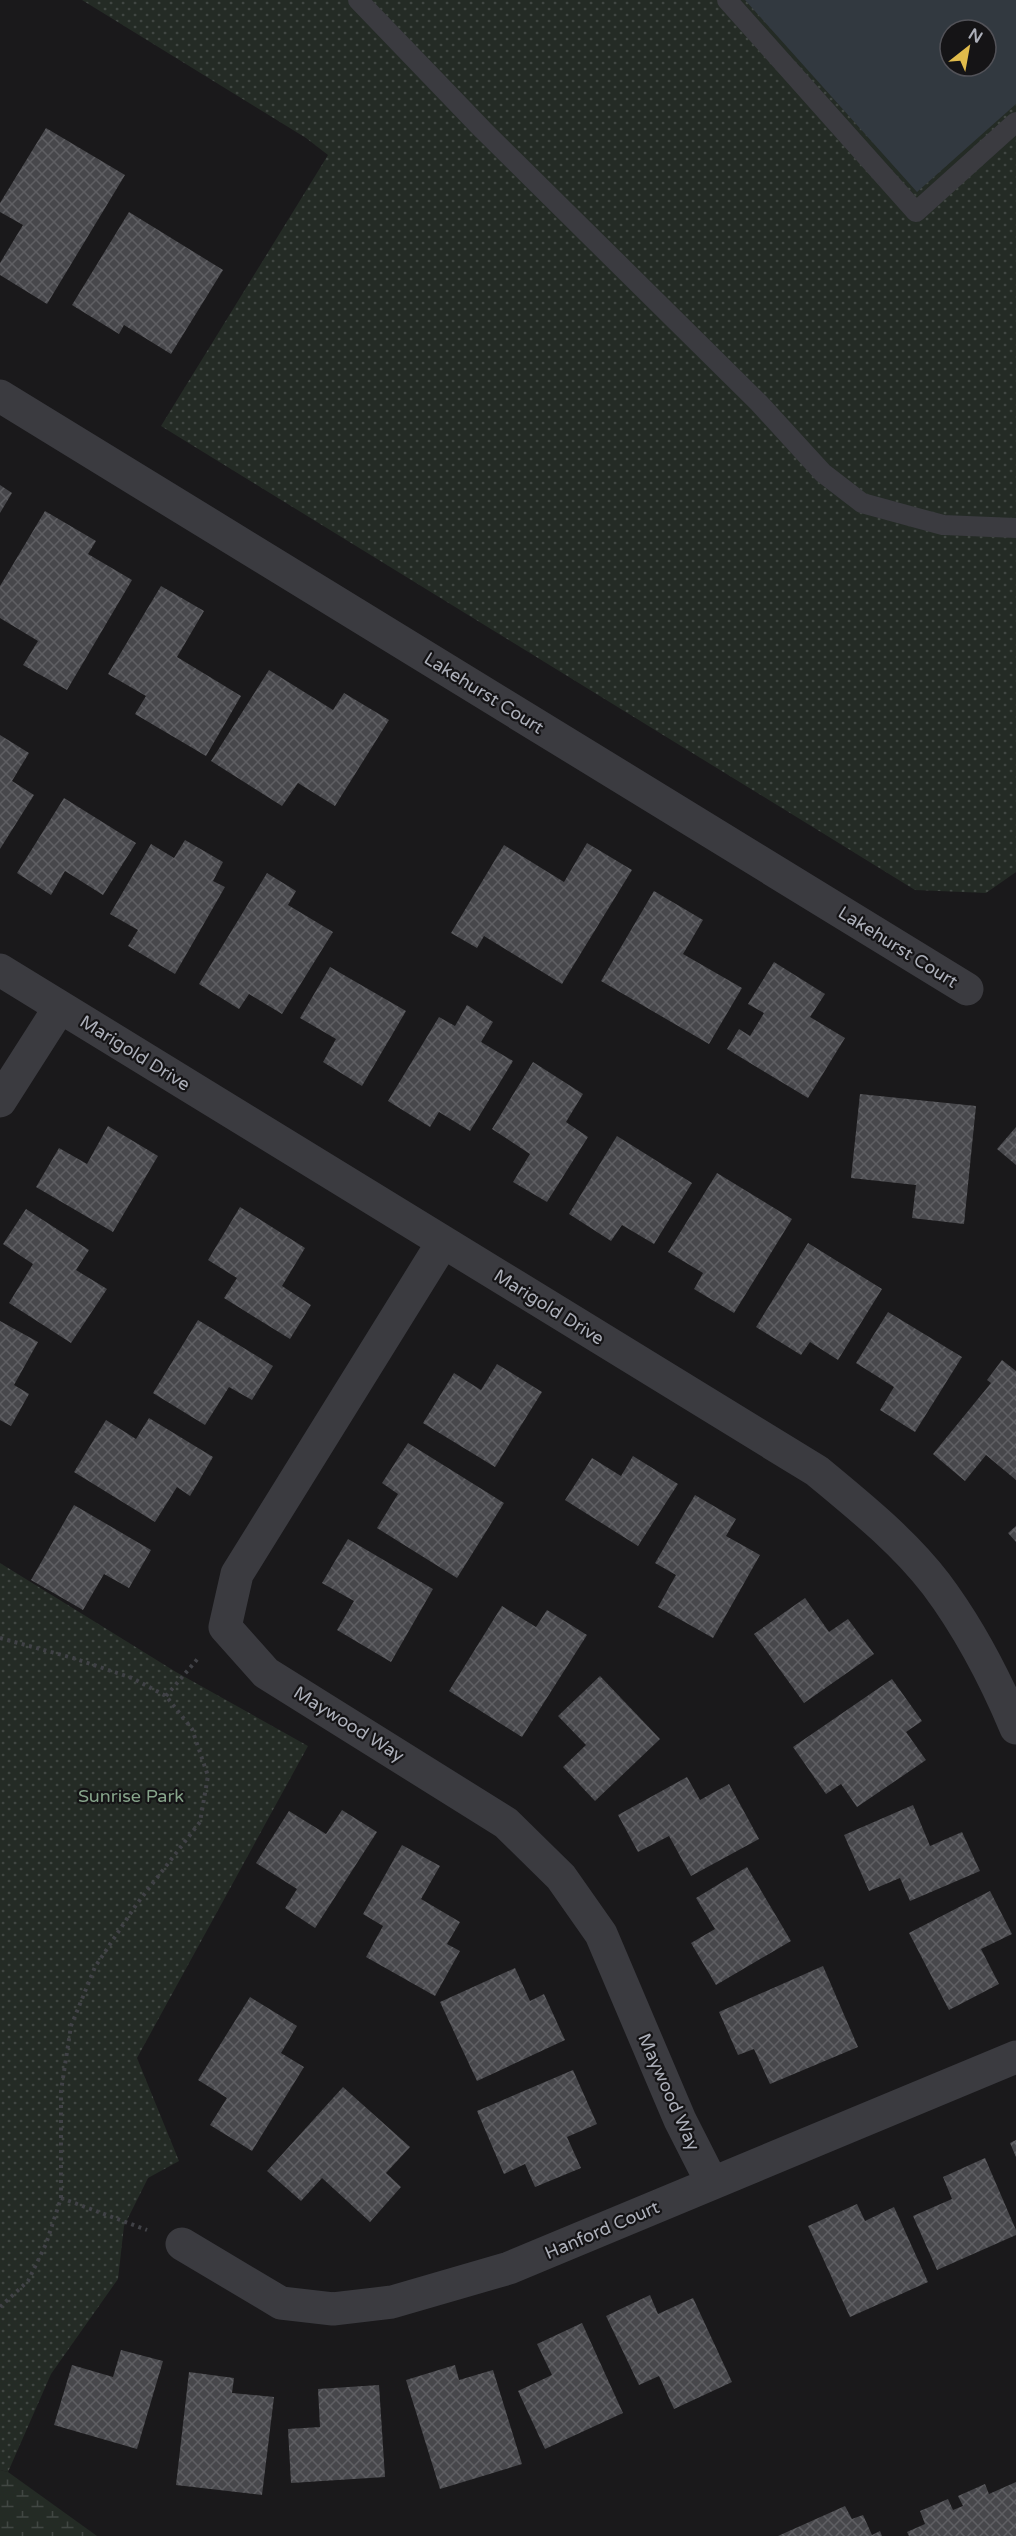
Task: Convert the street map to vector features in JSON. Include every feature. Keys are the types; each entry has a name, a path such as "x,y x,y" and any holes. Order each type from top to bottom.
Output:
{"street":[{"name":"Lakehurst Court","path":"0,396 967,989"},
{"name":"Marigold Drive","path":"0,970 817,1471 877,1521 935,1584 973,1641 1013,1712"},
{"path":"0,1101 60,1007"},
{"path":"225,1627 237,1574 443,1242"},
{"name":"Maywood Way","path":"225,1627 266,1673 506,1823 561,1876 601,1934 680,2120 711,2183"},
{"name":"Hanford Court","path":"182,2244 281,2303 333,2309 392,2302 509,2268 1016,2057"}],"lane":[{"path":"358,0 483,130 751,394 823,473 862,503 944,525 1016,528"},
{"path":"727,0 916,212 1016,122"}],"path":[{"path":"166,1696 225,1627"},
{"path":"0,1638 73,1658 132,1678 166,1696 192,1729 207,1776 200,1822 136,1905 95,1966 71,2026 62,2091 61,2198 46,2244 28,2281 0,2307"},
{"path":"61,2198 182,2244"}],"green space":[{"path":"82,0 1016,0 1016,872 986,893 915,890 161,426 328,155 306,138"},
{"name":"Sunrise Park","path":"0,1563 176,1672 308,1746 137,2058 179,2161 148,2178 124,2226 118,2279 51,2374 8,2472 0,2470"},
{"path":"0,2470 8,2472 97,2536 0,2536"}],"shaded area":[{"path":"745,0 1016,0 1016,104 917,192"}],"building":[{"path":"46,128 125,175 47,304 0,275 0,263 23,225 0,212 0,203"},
{"path":"129,212 223,270 171,354 124,325 119,334 72,305"},
{"path":"0,485 12,493 0,513"},
{"path":"45,511 96,541 88,554 132,580 67,690 23,665 38,641 0,618 0,586"},
{"path":"161,586 204,611 177,657 241,696 206,756 135,714 146,696 108,674"},
{"path":"269,670 333,710 344,693 389,720 335,806 298,783 282,806 211,761"},
{"path":"0,735 29,753 12,781 34,795 0,849"},
{"path":"64,798 136,843 103,895 65,871 51,895 17,873"},
{"path":"185,840 223,862 213,881 225,887 175,974 128,946 138,930 110,914 151,844 174,858"},
{"path":"587,843 632,870 562,984 484,936 477,948 451,933 504,845 564,882"},
{"path":"267,873 296,891 288,905 333,932 282,1014 249,994 239,1009 199,984"},
{"path":"654,891 703,920 683,954 742,988 709,1044 601,981"},
{"path":"774,962 825,994 810,1017 845,1038 808,1098 727,1049 739,1029 750,1036 764,1013 748,1004"},
{"path":"330,967 406,1011 362,1086 323,1062 336,1039 300,1018"},
{"path":"467,1005 493,1022 481,1042 513,1061 470,1131 439,1112 430,1127 388,1101 439,1017 455,1026"},
{"path":"533,1062 583,1094 566,1122 588,1137 547,1202 513,1182 530,1154 492,1129"},
{"path":"860,1094 976,1106 964,1224 912,1218 916,1185 851,1178"},
{"path":"108,1126 158,1156 113,1232 36,1187 59,1148 87,1164"},
{"path":"1016,1127 1016,1165 997,1149"},
{"path":"617,1136 692,1183 654,1244 622,1225 611,1241 569,1214"},
{"path":"717,1173 792,1219 734,1313 694,1289 703,1273 668,1252"},
{"path":"240,1207 305,1248 282,1286 311,1305 290,1339 224,1298 237,1278 208,1260"},
{"path":"26,1209 89,1250 76,1270 107,1289 71,1343 9,1303 33,1264 3,1244"},
{"path":"808,1243 882,1289 838,1360 810,1342 801,1355 756,1327"},
{"path":"888,1312 962,1357 915,1432 880,1410 894,1387 856,1363"},
{"path":"198,1320 273,1366 252,1400 229,1387 205,1425 153,1393"},
{"path":"0,1321 38,1342 14,1385 29,1394 11,1426 0,1420"},
{"path":"1002,1360 1016,1371 1016,1480 986,1455 965,1481 933,1454 991,1383 987,1380"},
{"path":"497,1364 542,1392 495,1467 423,1423 454,1373 481,1390"},
{"path":"149,1418 213,1457 190,1496 177,1487 155,1522 74,1472 106,1420 136,1439"},
{"path":"408,1443 504,1503 457,1578 377,1528 398,1494 382,1483"},
{"path":"633,1456 678,1484 638,1546 565,1500 592,1458 621,1476"},
{"path":"695,1495 736,1519 726,1536 760,1555 713,1638 658,1607 676,1575 655,1563"},
{"path":"74,1505 151,1550 129,1588 104,1574 83,1610 31,1580"},
{"path":"1016,1526 1016,1542 1008,1533"},
{"path":"348,1539 433,1589 391,1662 337,1630 354,1601 322,1583"},
{"path":"805,1598 829,1632 848,1619 874,1654 804,1703 754,1634"},
{"path":"502,1606 536,1627 547,1610 587,1635 522,1737 449,1691"},
{"path":"600,1676 660,1739 595,1801 563,1767 586,1745 558,1716"},
{"path":"892,1679 922,1721 906,1732 926,1760 857,1807 841,1784 826,1794 793,1747"},
{"path":"687,1777 700,1800 729,1784 759,1839 691,1876 669,1836 638,1852 618,1815"},
{"path":"913,1805 930,1846 962,1832 980,1871 910,1901 900,1878 869,1891 844,1835"},
{"path":"342,1810 377,1832 315,1928 285,1908 297,1889 256,1863 289,1811 326,1834"},
{"path":"402,1845 440,1866 421,1899 460,1922 447,1944 460,1951 435,1996 366,1957 383,1926 363,1914"},
{"path":"747,1867 791,1941 716,1985 691,1943 715,1929 696,1898"},
{"path":"990,1891 1012,1934 981,1949 999,1984 949,2010 909,1933"},
{"path":"823,1966 858,2047 770,2084 754,2049 738,2055 719,2012"},
{"path":"515,1968 530,2001 544,1994 565,2040 477,2081 440,2002"},
{"path":"250,1997 297,2026 281,2053 304,2067 252,2151 210,2125 227,2098 198,2080"},
{"path":"573,2070 597,2124 567,2137 581,2168 535,2187 525,2164 504,2174 477,2111"},
{"path":"343,2087 410,2147 386,2173 401,2187 370,2222 322,2178 301,2201 267,2171"},
{"path":"1016,2140 1016,2157 1010,2143"},
{"path":"985,2158 1016,2230 1016,2235 937,2270 913,2216 952,2199 943,2177"},
{"path":"857,2204 865,2221 894,2207 928,2282 850,2317 808,2226"},
{"path":"650,2295 658,2314 693,2298 732,2382 674,2409 659,2376 639,2385 606,2316"},
{"path":"582,2323 623,2413 545,2449 518,2391 552,2375 537,2344"},
{"path":"121,2350 163,2361 137,2449 54,2425 72,2365 113,2377"},
{"path":"455,2365 459,2380 493,2370 522,2464 440,2489 406,2380"},
{"path":"189,2372 234,2378 232,2393 274,2397 262,2495 176,2485"},
{"path":"379,2385 385,2477 291,2483 288,2429 320,2427 318,2389"},
{"path":"1016,2482 1016,2536 909,2536 907,2532 925,2524 920,2511 948,2499 953,2510 963,2506 958,2496 985,2484 989,2494"},
{"path":"845,2506 852,2519 863,2515 872,2535 880,2531 882,2536 778,2536"}]}
